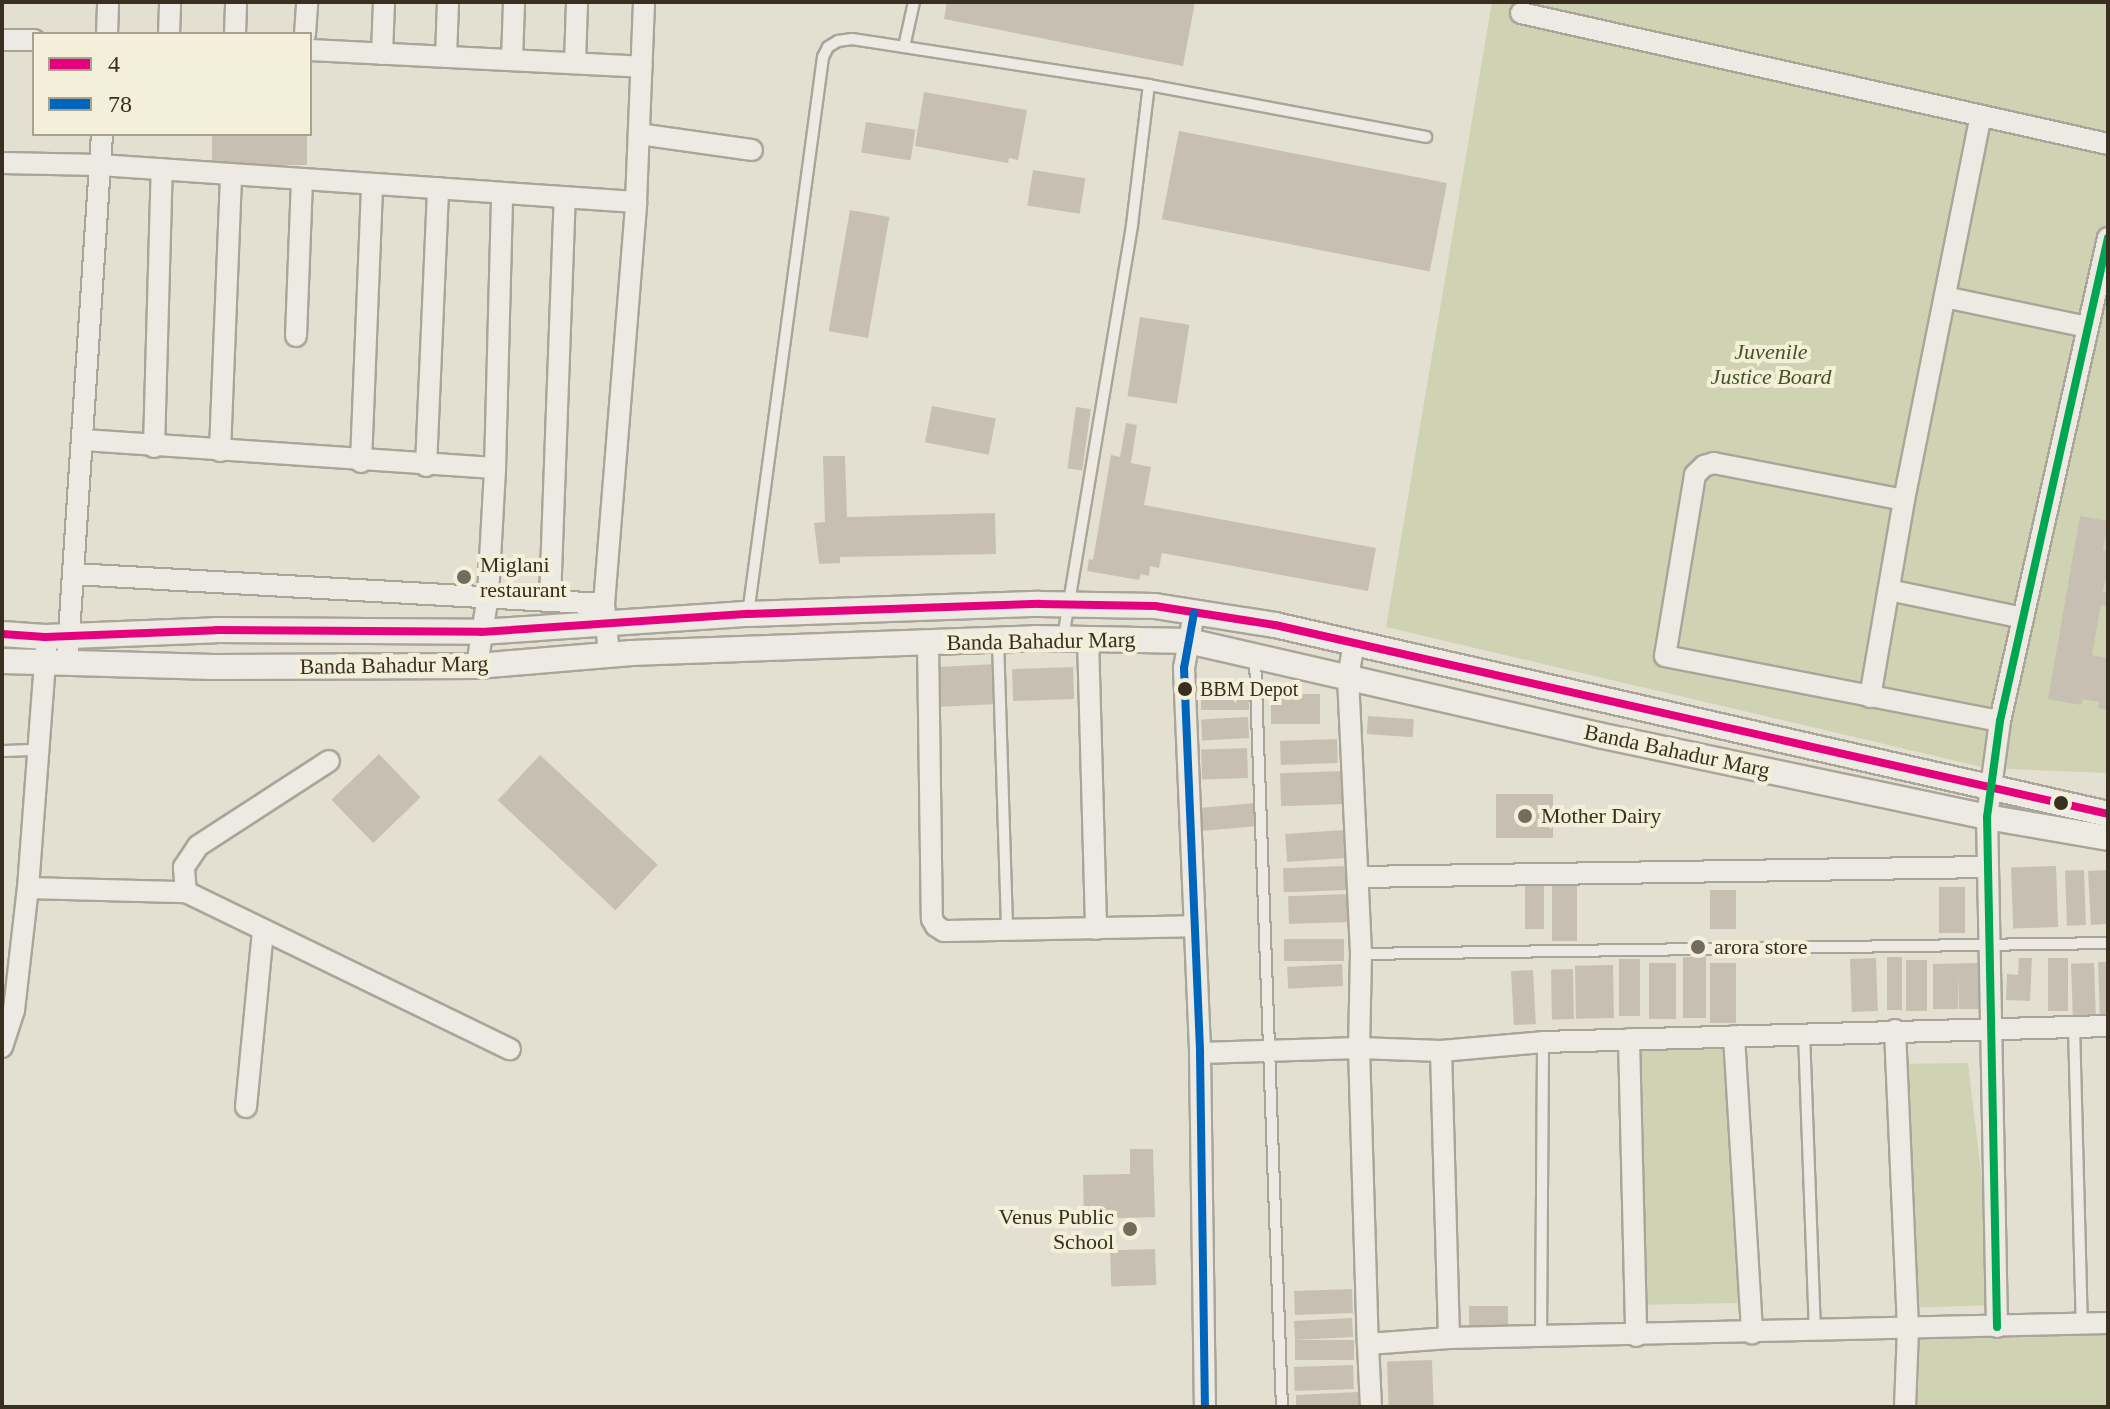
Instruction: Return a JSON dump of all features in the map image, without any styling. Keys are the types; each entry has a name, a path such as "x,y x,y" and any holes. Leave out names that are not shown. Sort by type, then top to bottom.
{"street":[{"path":"107,32 108,2"},
{"path":"169,32 170,2"},
{"path":"235,32 236,2"},
{"path":"305,32 307,2"},
{"path":"382,54 384,2"},
{"path":"446,57 448,2"},
{"path":"512,60 514,2"},
{"path":"575,63 577,2"},
{"path":"609,654 606,613 636,202 644,2"},
{"path":"1521,13 2108,144"},
{"path":"2,40 32,40"},
{"path":"312,50 642,67"},
{"path":"1870,697 1904,500 1981,116"},
{"path":"639,134 752,150"},
{"path":"2,1047 14,1010 39,750 57,664 57,636 73,574 102,136"},
{"path":"2,163 100,165 636,202"},
{"path":"154,447 162,169"},
{"path":"220,451 231,174"},
{"path":"296,336 302,179"},
{"path":"361,462 372,184"},
{"path":"426,466 438,188"},
{"path":"477,666 488,595 495,468 502,193"},
{"path":"550,600 565,197"},
{"path":"1997,1327 1987,817 2000,721 2108,238"},
{"path":"1945,297 2087,327"},
{"path":"83,440 361,462 495,468"},
{"path":"1904,500 1714,463 1704,466 1695,475 1663,650 1665,656 2000,721"},
{"path":"73,574 488,595 550,600 606,613"},
{"path":"1889,590 2023,618"},
{"path":"1036,638 1039,604"},
{"name":"Banda Bahadur Marg","path":"2,634 57,636 216,630 481,632 606,613 748,614 1039,604 1155,606 1275,625 2108,814"},
{"path":"1194,613 1184,668 1200,1053 1205,1407"},
{"name":"Banda Bahadur Marg","path":"2,661 57,664 477,666 609,654 1036,638 1188,641 1598,735 1987,817 2108,838"},
{"path":"1088,638 1096,929"},
{"path":"928,643 932,919 944,931 1195,926"},
{"path":"1354,643 1348,677 1361,954 1359,1048 1371,1407"},
{"path":"186,892 184,867 198,846 329,761"},
{"path":"1358,877 1987,867"},
{"path":"28,888 186,892 510,1049"},
{"path":"246,1107 263,930"},
{"path":"1200,1053 1359,1048 1441,1051 1543,1042 2108,1026"},
{"path":"1895,1030 1908,1329 1905,1407"},
{"path":"1734,1036 1752,1333"},
{"path":"1629,1039 1636,1336"},
{"path":"1441,1051 1449,1338"},
{"path":"1368,1344 1449,1338 1541,1339 2108,1323"}],"lane":[{"path":"904,47 914,2"},
{"path":"748,614 823,57 828,47 838,41 852,39 1149,85 1426,137"},
{"path":"1063,638 1132,225 1149,85"},
{"path":"998,640 1007,928"},
{"path":"1254,656 1272,1051 1282,1407"},
{"path":"2,751 39,750"},
{"path":"1361,954 2108,943"},
{"path":"2074,1026 2082,1324"},
{"path":"1804,1033 1815,1331"},
{"path":"1541,1339 1543,1042"}],"green space":[{"name":"Juvenile Justice Board","path":"1492,2 2108,2 2108,773 1986,768 1386,627"},
{"path":"1723,1036 1741,1303 1631,1305 1629,1039"},
{"path":"1968,1063 1997,1305 1901,1308 1896,1064"},
{"path":"1915,1323 2108,1323 2108,1407 1915,1407"}],"building":[{"path":"947,2 1195,2 1183,66 944,19"},
{"path":"924,92 1027,110 1018,160 1009,158 1008,163 915,146"},
{"path":"866,122 915,130 911,160 861,153"},
{"path":"1179,131 1447,183 1430,271 1162,219"},
{"path":"212,136 307,136 307,165 212,165"},
{"path":"1033,170 1085,178 1080,214 1027,206"},
{"path":"850,210 889,217 868,338 829,331"},
{"path":"1140,317 1189,325 1177,404 1127,396"},
{"path":"932,406 996,418 989,455 925,442"},
{"path":"1076,407 1091,409 1082,470 1067,468"},
{"path":"1126,423 1137,425 1131,463 1151,467 1144,505 1376,548 1368,591 1162,553 1159,568 1150,566 1149,576 1141,574 1139,580 1087,571 1089,559 1093,560 1111,455 1120,457"},
{"path":"823,456 845,456 847,517 995,513 996,554 840,557 840,563 819,564 814,523 825,522"},
{"path":"2080,516 2108,521 2103,550 2108,551 2108,581 2105,580 2103,592 2108,593 2108,602 2107,606 2101,605 2092,655 2108,658 2108,710 2098,708 2099,702 2083,699 2081,705 2048,699"},
{"path":"995,664 997,704 937,707 935,667"},
{"path":"1073,667 1074,699 1013,701 1012,669"},
{"path":"1201,693 1249,693 1249,710 1201,710"},
{"path":"1271,694 1320,694 1320,724 1271,724"},
{"path":"1368,716 1414,719 1413,737 1367,734"},
{"path":"1248,717 1249,738 1202,740 1201,719"},
{"path":"1337,739 1338,763 1281,765 1280,741"},
{"path":"1247,748 1248,778 1202,780 1201,750"},
{"path":"379,754 421,797 373,843 332,800"},
{"path":"540,755 658,865 615,910 498,800"},
{"path":"1343,771 1344,804 1281,806 1280,773"},
{"name":"Mother Dairy","path":"1496,794 1553,794 1553,838 1496,838"},
{"path":"1256,803 1258,826 1198,831 1196,808"},
{"path":"1344,830 1346,858 1287,862 1285,834"},
{"path":"1346,866 1347,890 1284,892 1283,868"},
{"path":"2056,866 2058,927 2013,929 2011,868"},
{"path":"2084,870 2086,925 2067,926 2065,871"},
{"path":"2108,870 2108,924 2091,925 2088,871"},
{"path":"1552,883 1577,883 1577,941 1552,941"},
{"path":"1525,884 1544,884 1544,929 1525,929"},
{"path":"1939,887 1965,887 1965,933 1939,933"},
{"path":"1710,890 1736,890 1736,929 1710,929"},
{"path":"1349,894 1350,922 1289,924 1288,896"},
{"path":"1284,939 1344,939 1344,961 1284,961"},
{"path":"1683,957 1706,957 1706,1018 1683,1018"},
{"path":"1887,957 1902,957 1902,1010 1887,1010"},
{"path":"1876,958 1878,1011 1852,1012 1850,959"},
{"path":"2019,958 2032,958 2030,1001 2006,1000 2007,974 2018,975"},
{"path":"2048,958 2068,958 2068,1011 2048,1011"},
{"path":"1619,959 1640,959 1640,1016 1619,1016"},
{"path":"1906,960 1927,960 1927,1011 1906,1011"},
{"path":"2098,962 2108,962 2108,1021 2100,1021"},
{"path":"1649,963 1676,963 1676,1019 1649,1019"},
{"path":"1710,963 1736,963 1736,1023 1710,1023"},
{"path":"1978,963 1978,1009 1959,1009 1958,975 1958,1009 1933,1009 1933,964"},
{"path":"2094,963 2096,1015 2073,1016 2071,964"},
{"path":"1342,964 1343,986 1288,989 1287,967"},
{"path":"1613,965 1614,1018 1576,1019 1575,966"},
{"path":"1551,969 1573,969 1574,1019 1552,1019"},
{"path":"1533,970 1536,1024 1514,1025 1511,971"},
{"path":"1130,1149 1153,1149 1155,1217 1084,1219 1083,1175 1130,1174"},
{"path":"1155,1249 1156,1285 1111,1287 1110,1251"},
{"path":"1352,1289 1353,1313 1295,1315 1294,1291"},
{"path":"1469,1306 1508,1306 1508,1326 1469,1326"},
{"path":"1352,1318 1353,1337 1295,1340 1294,1321"},
{"path":"1295,1340 1354,1340 1354,1360 1295,1360"},
{"path":"1432,1360 1434,1407 1389,1407 1387,1362"},
{"path":"1353,1365 1354,1389 1295,1391 1294,1367"},
{"path":"1358,1392 1359,1407 1296,1407 1296,1395"}],"transit line":[{"path":"1997,1327 1987,817 2000,721 2108,238"},
{"name":"4","path":"2,634 45,637 216,630 481,632 748,614 1039,604 1155,606 1275,625 2108,814"},
{"name":"78","path":"1194,613 1184,668 1200,1053 1205,1407"}],"place":[{"name":"Miglani restaurant","path":"464,577"},
{"name":"BBM Depot","path":"1185,689"},
{"name":"Mother Dairy","path":"1525,816"},
{"name":"arora store","path":"1698,947"},
{"name":"Venus Public School","path":"1130,1229"}]}
